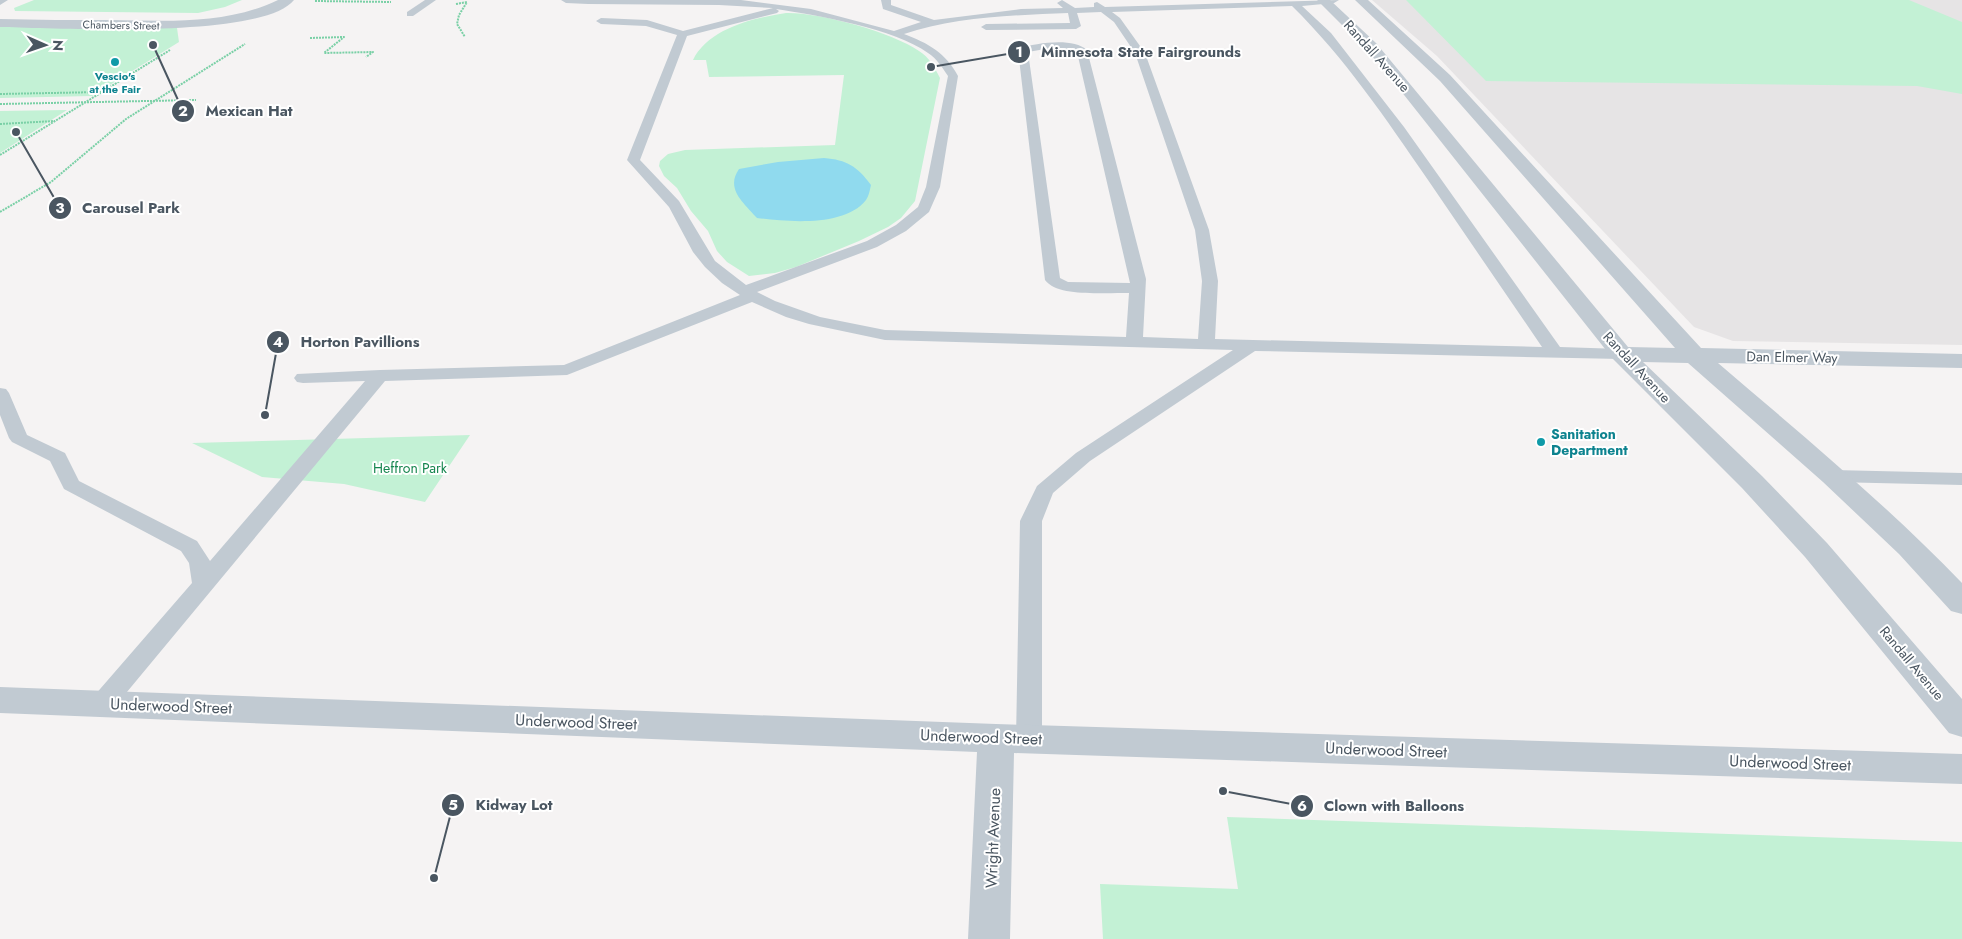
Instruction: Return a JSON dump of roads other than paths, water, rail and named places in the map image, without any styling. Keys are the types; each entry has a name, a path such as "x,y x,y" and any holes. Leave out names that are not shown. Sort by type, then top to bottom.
{"street":[{"path":"237,14 261,0"},
{"path":"237,14 269,9 288,0"},
{"name":"Randall Avenue","path":"1324,0 1371,46 1398,78 1621,354 1752,482 1816,550 1962,723"},
{"name":"Randall Avenue","path":"1362,0 1445,78 1694,355 1833,476 1910,547 1962,603"},
{"name":"Chambers Street","path":"0,15 176,18 237,14"},
{"name":"Chambers Street","path":"0,23 192,24 237,14"},
{"name":"Dan Elmer Way","path":"1621,354 1962,361"},
{"name":"Underwood Street","path":"0,700 1013,738 1962,768"},
{"name":"Wright Avenue","path":"989,939 1013,738"}],"lane":[{"path":"303,378 567,370 749,293 872,244 901,228 924,209 933,187 953,76 947,64 914,40 840,17 787,7 742,3 566,0"},
{"path":"886,0 886,7 934,23"},
{"path":"971,18 971,27 1076,26 1072,10 1058,0"},
{"path":"1089,0 1117,20 1140,53 1202,230 1210,281 1206,344"},
{"path":"894,34 934,23 1021,12 1334,0"},
{"path":"410,14 430,1"},
{"path":"1293,2 1327,35 1354,68 1400,130 1555,353"},
{"path":"600,21 647,23 683,34 787,7"},
{"path":"683,34 633,160 680,211 709,264 730,282 800,317 842,328 885,335 1251,346 1621,354"},
{"path":"1134,342 1138,279 1082,50 1060,46 1034,46 1024,50 1053,280 1065,287 1137,288"},
{"path":"1013,738 1031,521 1044,490 1083,457 1251,346"},
{"path":"103,703 380,375"},
{"path":"0,393 19,438 58,457 71,484 189,546 200,562 203,584"},
{"path":"1833,476 1962,479"}],"water":[{"path":"824,158 839,160 851,165 871,185 869,195 857,209 830,219 815,221 784,221 757,218 742,201 735,189 735,176 739,169 778,162"}],"place":[{"name":"Mexican Hat","path":"153,45"},
{"name":"Vescio's at the Fair","path":"115,62"},
{"name":"Minnesota State Fairgrounds","path":"931,67"},
{"name":"Carousel Park","path":"16,132"},
{"name":"Horton Pavillions","path":"265,415"},
{"name":"Sanitation Department","path":"1541,442"},
{"name":"Clown with Balloons","path":"1223,791"},
{"name":"Kidway Lot","path":"434,878"}],"park label":[{"name":"Heffron Park","path":"410,468"}]}
